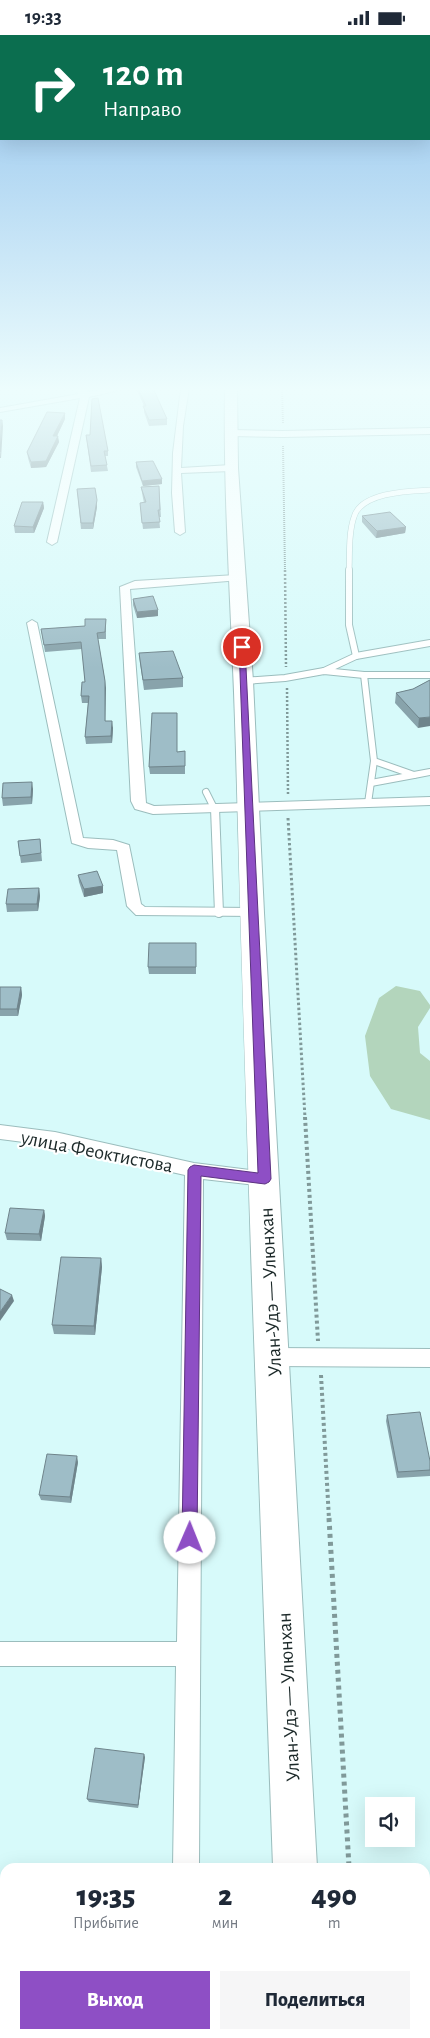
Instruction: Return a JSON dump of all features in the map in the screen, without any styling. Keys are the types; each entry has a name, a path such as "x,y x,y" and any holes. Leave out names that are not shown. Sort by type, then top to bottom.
{"main road":[{"name":"Улан-Удэ — Улюнхан","path":"232,481 236,578 244,681 252,913 295,1863"}],"street":[{"path":"52,542 64,481"},
{"path":"177,481 176,499 180,532"},
{"path":"236,578 135,584 125,587 138,801 140,806 153,810 215,809 430,801"},
{"path":"32,623 77,840 85,843 116,845 124,848 134,906 140,912 252,913"},
{"name":"улица Феоктистова","path":"0,1133 56,1139 194,1170 265,1179"},
{"path":"186,1863 194,1170"},
{"path":"273,1357 430,1358"},
{"path":"0,1654 188,1654"}],"lane":[{"path":"356,656 349,625 348,605 351,530 354,515 366,503 381,496 401,492 430,490"},
{"path":"244,681 286,678 324,671 356,656 430,643"},
{"path":"324,671 364,675 430,675"},
{"path":"364,675 374,761 368,803"},
{"path":"374,761 414,775"},
{"path":"371,783 430,772"},
{"path":"206,792 215,809 219,913"}],"path":[{"path":"284,481 288,805 350,1863"}],"green space":[{"path":"396,986 420,991 430,1005 418,1027 420,1053 430,1061 430,1120 391,1109 370,1076 365,1036 379,998"}],"building":[{"path":"159,486 160,510 158,510 160,522 142,523 140,503 146,502 141,487"},
{"path":"95,488 97,500 93,523 81,523 77,489"},
{"path":"22,502 43,502 33,527 14,526"},
{"path":"390,512 406,527 377,531 362,516"},
{"path":"153,596 158,610 137,612 133,599"},
{"path":"85,619 106,619 105,632 97,633 105,681 105,721 112,721 111,736 85,737 89,696 81,696 82,682 85,682 81,642 44,645 41,629 85,626"},
{"path":"173,651 183,678 143,680 139,653"},
{"path":"430,680 430,717 419,718 396,693 413,689"},
{"path":"152,713 177,713 177,752 185,751 185,766 149,767"},
{"path":"32,782 31,797 2,798 3,783"},
{"path":"40,839 41,853 20,856 18,841"},
{"path":"97,871 103,886 84,889 78,875"},
{"path":"39,888 37,904 6,904 8,889"},
{"path":"149,943 196,943 196,967 148,967"},
{"path":"0,987 21,987 17,1009 0,1009"},
{"path":"10,1208 44,1210 39,1234 5,1233"},
{"path":"61,1257 101,1258 94,1326 52,1325"},
{"path":"0,1289 12,1295 0,1312"},
{"path":"420,1412 430,1461 430,1470 398,1472 387,1415"},
{"path":"47,1454 77,1456 70,1497 39,1495"},
{"path":"95,1748 144,1754 138,1805 87,1799"}],"route":[{"path":"190,1538 194,1170 265,1179 242,647"}]}
